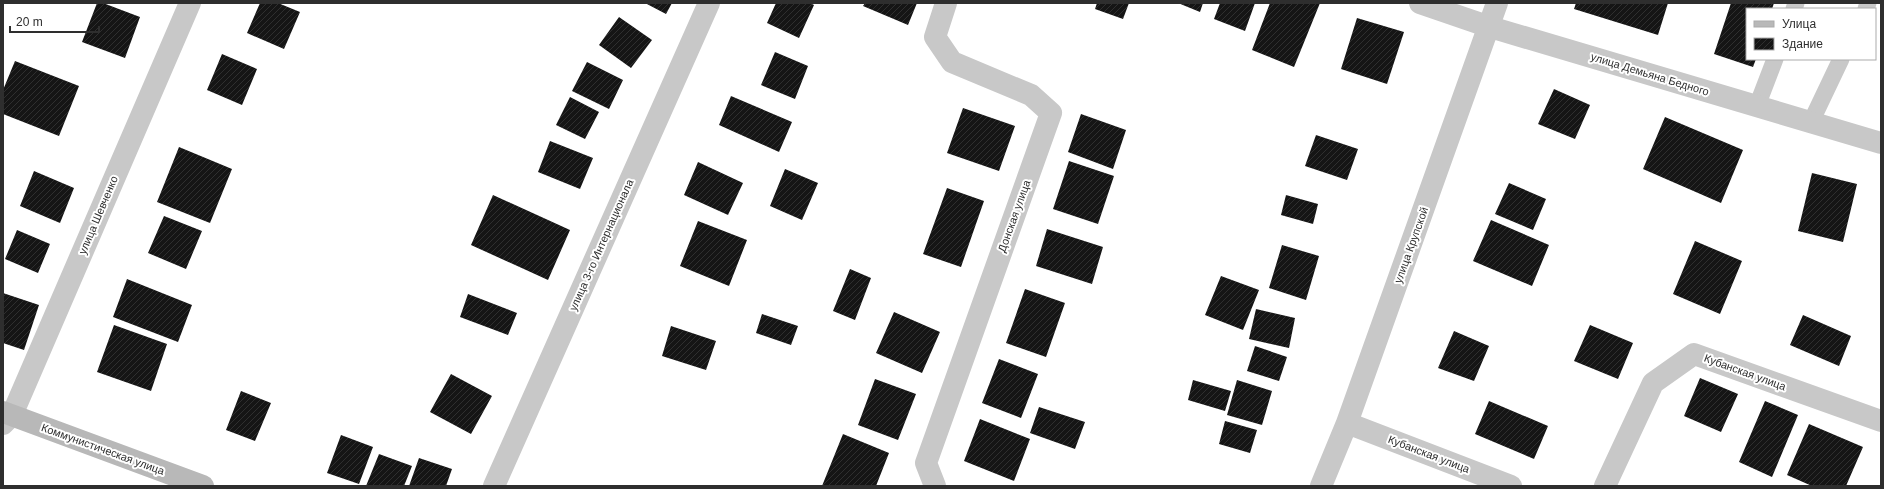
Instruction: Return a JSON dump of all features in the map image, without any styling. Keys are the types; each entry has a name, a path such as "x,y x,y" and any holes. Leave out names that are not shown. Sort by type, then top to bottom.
{"main road":[{"name":"Коммунистическая улица","path":"6,417 203,486"}],"street":[{"name":"улица Шевченко","path":"6,417 190,3"},
{"name":"улица 3-го Интернационала","path":"494,486 709,3"},
{"name":"Донская улица","path":"935,486 926,464 1050,113 1031,95 952,62 935,37 946,3"},
{"name":"улица Демьяна Бедного","path":"1420,3 1490,26 1881,142"},
{"name":"улица Крупской","path":"1321,486 1347,423 1497,3"},
{"name":"Кубанская улица","path":"1605,486 1654,383 1694,354 1881,421"},
{"name":"Кубанская улица","path":"1347,423 1511,486"}],"lane":[{"path":"1757,106 1775,60"},
{"path":"1811,122 1841,60"}],"building":[{"path":"97,3 103,3 140,17 125,58 82,42"},
{"path":"260,3 278,3 300,12 284,49 247,33"},
{"path":"645,3 672,3 666,14"},
{"path":"776,3 810,3 814,5 799,38 767,23"},
{"path":"865,3 917,3 908,25 863,6"},
{"path":"1097,3 1129,3 1123,19 1095,9"},
{"path":"1178,3 1203,3 1200,12"},
{"path":"1220,3 1255,3 1245,31 1214,19"},
{"path":"1270,3 1320,3 1294,67 1252,50"},
{"path":"1576,3 1668,3 1658,35 1574,9"},
{"path":"1731,3 1774,3 1772,8 1746,8 1746,60 1756,60 1753,67 1714,54"},
{"path":"619,17 652,40 631,68 599,45"},
{"path":"1357,18 1404,32 1387,84 1341,69"},
{"path":"775,52 808,66 795,99 761,85"},
{"path":"222,54 257,69 242,105 207,90"},
{"path":"15,61 79,86 59,136 3,114 3,90"},
{"path":"587,62 623,80 609,109 572,91"},
{"path":"1554,89 1590,105 1575,139 1538,124"},
{"path":"731,96 792,122 779,152 719,125"},
{"path":"570,97 599,112 585,139 556,125"},
{"path":"963,108 1015,126 999,171 947,153"},
{"path":"1081,114 1126,130 1113,169 1068,152"},
{"path":"1665,117 1743,150 1721,203 1643,169"},
{"path":"1316,135 1358,149 1347,180 1305,166"},
{"path":"550,141 593,158 580,189 538,172"},
{"path":"179,147 232,169 210,223 157,202"},
{"path":"1069,161 1114,176 1098,224 1053,209"},
{"path":"698,162 743,183 728,215 684,195"},
{"path":"785,169 818,183 802,220 770,206"},
{"path":"34,171 74,188 60,223 20,206"},
{"path":"1812,173 1857,184 1843,242 1798,231"},
{"path":"1509,183 1546,199 1533,230 1495,214"},
{"path":"947,188 984,201 961,267 923,254"},
{"path":"493,195 570,230 548,280 471,245"},
{"path":"1286,195 1318,204 1313,224 1281,215"},
{"path":"164,216 202,231 186,269 148,253"},
{"path":"1491,220 1549,245 1532,286 1473,261"},
{"path":"698,221 747,240 729,286 680,266"},
{"path":"1047,229 1103,247 1092,284 1036,266"},
{"path":"17,230 50,244 38,273 5,259"},
{"path":"1695,241 1742,261 1720,314 1673,294"},
{"path":"1282,245 1319,256 1306,300 1269,288"},
{"path":"850,269 871,278 855,320 833,311"},
{"path":"1221,276 1259,290 1243,330 1205,315"},
{"path":"127,279 192,305 178,342 113,317"},
{"path":"1025,289 1065,303 1046,357 1006,343"},
{"path":"3,293 39,305 24,350 3,343"},
{"path":"468,294 517,313 508,335 460,317"},
{"path":"1256,309 1295,318 1289,348 1249,339"},
{"path":"894,312 940,332 922,373 876,353"},
{"path":"762,314 798,326 791,345 756,333"},
{"path":"1803,315 1851,336 1839,366 1790,345"},
{"path":"114,325 167,344 151,391 97,372"},
{"path":"1590,325 1633,343 1618,379 1574,361"},
{"path":"671,326 716,341 706,370 662,356"},
{"path":"1454,331 1489,346 1474,381 1438,368"},
{"path":"1255,346 1287,357 1279,381 1247,371"},
{"path":"999,359 1038,374 1021,418 982,403"},
{"path":"451,374 492,396 471,434 430,412"},
{"path":"1700,378 1738,394 1721,432 1684,416"},
{"path":"875,379 916,394 898,440 858,425"},
{"path":"1193,380 1231,391 1225,411 1188,400"},
{"path":"1237,380 1272,391 1262,425 1227,415"},
{"path":"241,391 271,403 255,441 226,430"},
{"path":"1489,401 1548,426 1534,459 1475,434"},
{"path":"1765,401 1798,415 1772,477 1739,462"},
{"path":"1039,407 1085,422 1075,449 1030,433"},
{"path":"980,419 1030,439 1014,481 964,461"},
{"path":"1225,421 1257,430 1250,453 1219,444"},
{"path":"1809,424 1863,447 1846,486 1812,486 1787,475"},
{"path":"843,434 889,453 876,486 822,486"},
{"path":"341,435 373,447 359,484 327,473"},
{"path":"379,454 412,466 404,486 366,486"},
{"path":"419,458 452,469 446,486 409,486"}]}
